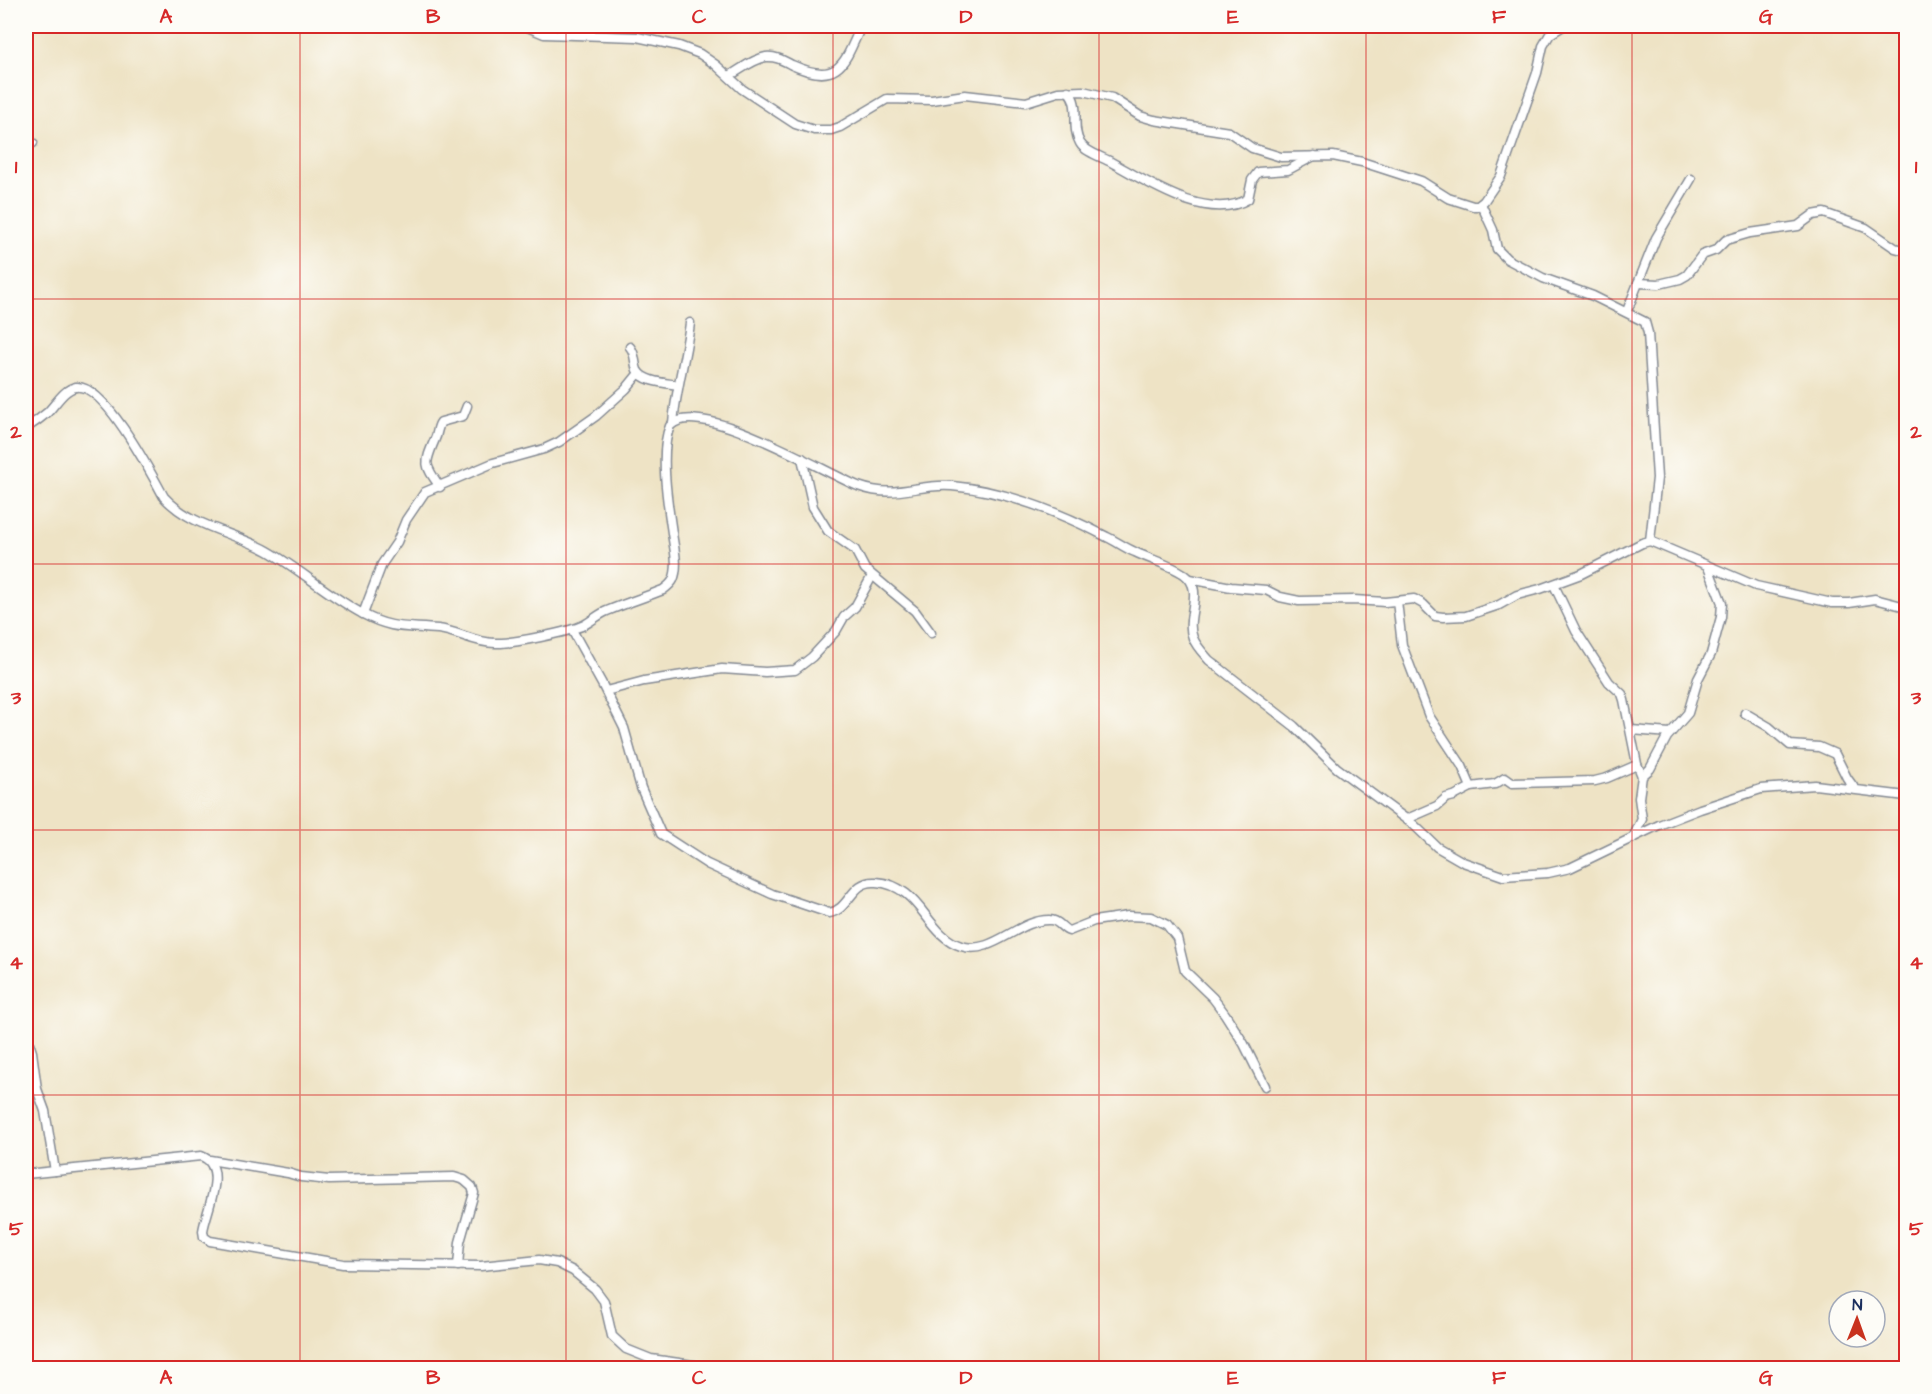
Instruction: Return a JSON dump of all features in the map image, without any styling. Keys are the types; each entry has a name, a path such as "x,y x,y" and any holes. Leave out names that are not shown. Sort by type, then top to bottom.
{"street":[{"path":"525,26 544,34 637,37 670,44 700,54 742,89 795,124 823,131 840,127 886,99 932,100 965,95 1026,102 1068,91 1083,91 1112,98 1140,116 1154,120 1229,132 1252,148 1281,157 1341,157 1362,162 1421,181 1448,198 1473,206 1481,204 1501,176 1538,73 1540,55 1546,39 1554,30 1563,26"},
{"path":"729,76 764,57 776,58 817,73 830,73 841,66 861,26"},
{"path":"1068,91 1076,101 1076,130 1078,141 1082,146 1135,177 1193,202 1208,206 1225,206 1244,201 1248,199 1252,180 1258,172 1288,170 1314,156"},
{"path":"1627,311 1662,225 1691,179"},
{"path":"1481,204 1493,230 1497,249 1507,259 1543,278 1575,288 1627,311 1645,322 1648,333 1657,478 1650,542"},
{"path":"1638,283 1659,284 1680,279 1687,275 1702,255 1716,250 1726,240 1750,233 1798,226 1818,213 1861,226 1895,248 1906,250"},
{"path":"673,423 690,322"},
{"path":"630,347 639,373 644,377 678,385"},
{"path":"363,614 382,564 425,492 484,466 544,449 565,439 596,416 626,389 639,373"},
{"path":"26,428 43,416 70,389 77,387 85,389 106,407 130,436 164,497 189,517 267,550 363,614 395,627 443,630 493,644 572,630 604,612 663,590 672,580 675,553 668,508 666,439 669,426 686,420 705,421 767,441 845,480 872,490 892,493 953,486 1006,496 1040,506 1084,525 1135,553 1178,570 1190,579 1231,587 1266,590 1280,597 1299,601 1397,602 1417,600 1432,614 1439,617 1466,616 1499,605 1517,595 1554,585 1644,542 1650,542 1756,586 1821,601 1843,604 1875,599 1906,607"},
{"path":"440,487 426,463 427,455 441,422 463,416 467,406"},
{"path":"802,458 813,507 828,531 855,550 865,569 915,611 930,633"},
{"path":"1642,776 1650,769 1670,733 1686,716 1698,679 1711,654 1721,617 1721,597 1708,567"},
{"path":"606,692 644,681 722,669 765,672 795,670 812,657 836,631 844,616 855,607 872,576"},
{"path":"1190,579 1195,589 1191,630 1199,648 1209,660 1294,726 1337,768 1407,819 1443,852 1472,866 1503,876 1536,874 1570,868 1659,825 1761,789 1815,785 1906,796"},
{"path":"1554,585 1576,631 1609,682 1622,694 1637,765 1642,776 1639,798 1642,819 1633,839"},
{"path":"1397,602 1402,645 1414,671 1429,716 1462,766 1471,787"},
{"path":"572,630 624,728 641,788 657,828 667,839 699,860 772,894 829,913 838,910 863,883 878,882 889,885 900,889 914,900 947,940 970,948 985,946 1029,923 1054,920 1069,932 1094,921 1110,918 1145,916 1156,919 1167,925 1174,933 1185,971 1213,998 1225,1014 1244,1044 1265,1086"},
{"path":"1744,713 1769,727 1790,745 1818,747 1835,754 1855,789"},
{"path":"1631,730 1670,733"},
{"path":"1407,819 1471,787 1495,784 1507,778 1512,783 1596,781 1637,765"},
{"path":"26,1034 32,1052 37,1089 45,1111 55,1171"},
{"path":"26,1174 201,1156 210,1161 321,1179 454,1177 464,1180 472,1187 474,1193 460,1242 458,1266"},
{"path":"210,1161 214,1167 214,1184 203,1234 210,1241 343,1264 480,1266 539,1260 557,1263 573,1271 596,1289 604,1301 612,1336 626,1349 651,1359 714,1368"}]}
